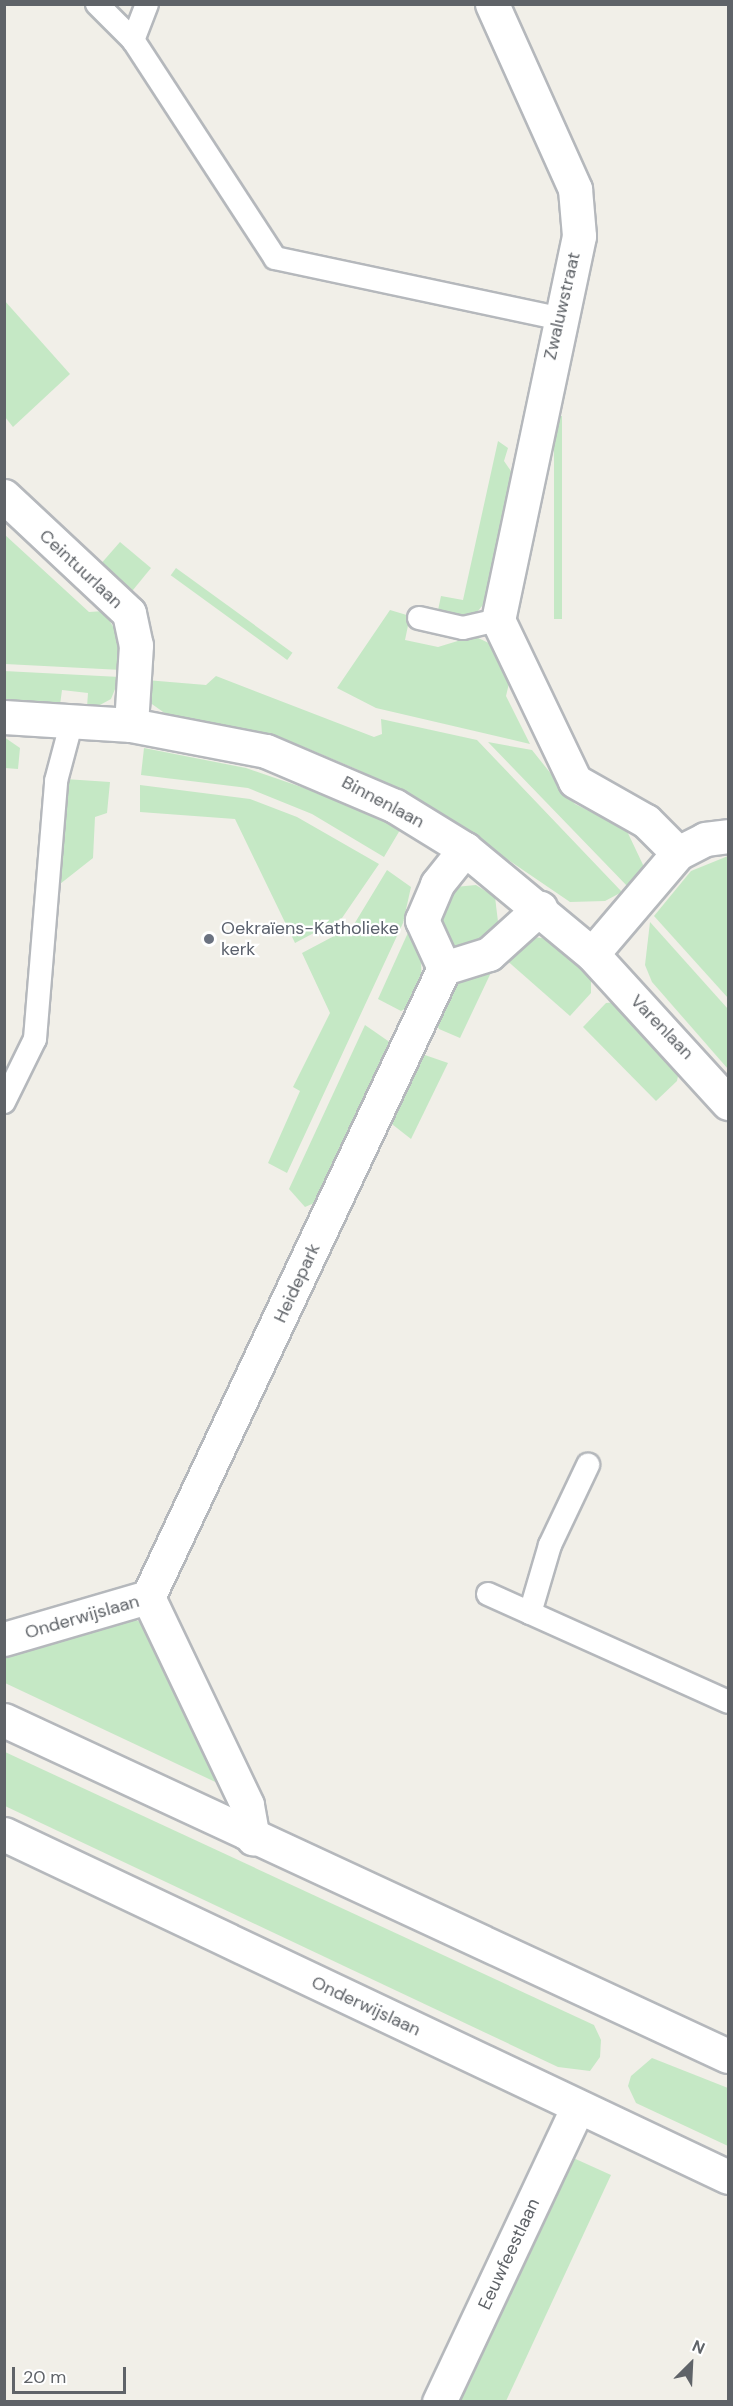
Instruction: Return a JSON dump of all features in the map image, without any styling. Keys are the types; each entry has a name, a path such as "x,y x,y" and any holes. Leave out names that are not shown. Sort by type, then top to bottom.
{"street":[{"name":"Zwaluwstraat","path":"492,4 574,189 579,236 558,318 498,621"},
{"name":"Ceintuurlaan","path":"4,496 129,613 136,645 131,725"},
{"path":"498,621 575,781 646,821 678,854"},
{"name":"Binnenlaan","path":"4,717 131,725 266,752 333,775 465,849 540,908 592,954"},
{"path":"592,954 678,854 705,839 729,836"},
{"path":"465,849 436,884 422,920 444,968 489,954 540,908"},
{"name":"Varenlaan","path":"592,954 729,1103"},
{"name":"Heidepark","path":"148,1598 444,968"},
{"name":"Onderwijslaan","path":"4,1639 148,1598 247,1805 253,1838"},
{"path":"4,1720 253,1838 729,2056"},
{"name":"Onderwijslaan","path":"4,1834 574,2118 729,2177"},
{"name":"Eeuwfeestlaan","path":"439,2402 574,2118"}],"lane":[{"path":"97,4 133,40 275,258 558,318"},
{"path":"133,40 147,4"},
{"path":"419,618 463,628 498,621"},
{"path":"4,1102 35,1039 56,781 72,721"},
{"path":"530,1613 550,1545 588,1466"},
{"path":"488,1594 729,1702"}],"green space":[{"path":"4,300 70,374 13,427 5,417"},
{"path":"554,416 562,416 562,619 554,619"},
{"path":"498,441 508,448 504,461 513,474 486,601 474,616 462,619 437,615 441,596 463,600"},
{"path":"4,534 89,612 104,611 123,644 122,670 5,664"},
{"path":"120,542 151,568 133,590 123,593 99,566"},
{"path":"176,568 292,653 287,660 171,575"},
{"path":"390,610 410,616 405,640 438,647 474,636 495,646 511,675 506,696 530,744 376,708 337,688"},
{"path":"4,671 120,677 111,699 98,706 87,707 88,693 62,690 60,705 5,702"},
{"path":"216,676 374,737 382,734 381,719 477,740 622,892 605,901 570,902 420,800 356,769 304,747 166,714 149,702 146,680 206,685"},
{"path":"4,737 20,748 18,769 5,768"},
{"path":"488,742 532,750 575,804 626,829 645,869 629,888"},
{"path":"144,748 246,768 345,802 400,830 384,857 312,814 248,788 141,775"},
{"path":"65,779 110,782 107,813 95,817 93,858 60,884"},
{"path":"140,785 250,799 297,817 379,864 342,918 295,943 235,819 140,812"},
{"path":"728,856 728,998 654,916 691,871"},
{"path":"387,870 411,887 403,923 287,1173 268,1163 300,1091 293,1087 330,1013 302,953 353,926"},
{"path":"476,885 495,897 499,930 484,946 451,948 435,910 455,887"},
{"path":"650,922 728,1009 728,1069 652,982 645,965"},
{"path":"411,926 420,945 422,981 410,1006 401,1011 378,999"},
{"path":"527,936 549,939 591,978 591,993 570,1016 503,957"},
{"path":"496,962 460,1038 439,1029 436,1021 451,988"},
{"path":"616,1002 680,1066 677,1081 656,1101 583,1027 606,1003"},
{"path":"365,1025 391,1043 319,1201 305,1207 289,1189"},
{"path":"422,1054 448,1063 411,1139 388,1121"},
{"path":"123,1614 153,1628 226,1787 5,1683 5,1651"},
{"path":"5,1752 594,2025 601,2040 600,2057 590,2071 558,2067 5,1806"},
{"path":"652,2058 728,2088 728,2146 636,2103 628,2086 631,2076"},
{"path":"569,2156 611,2175 506,2401 451,2402"}],"place":[{"name":"Oekraïens-Katholieke kerk","path":"209,939"}]}
